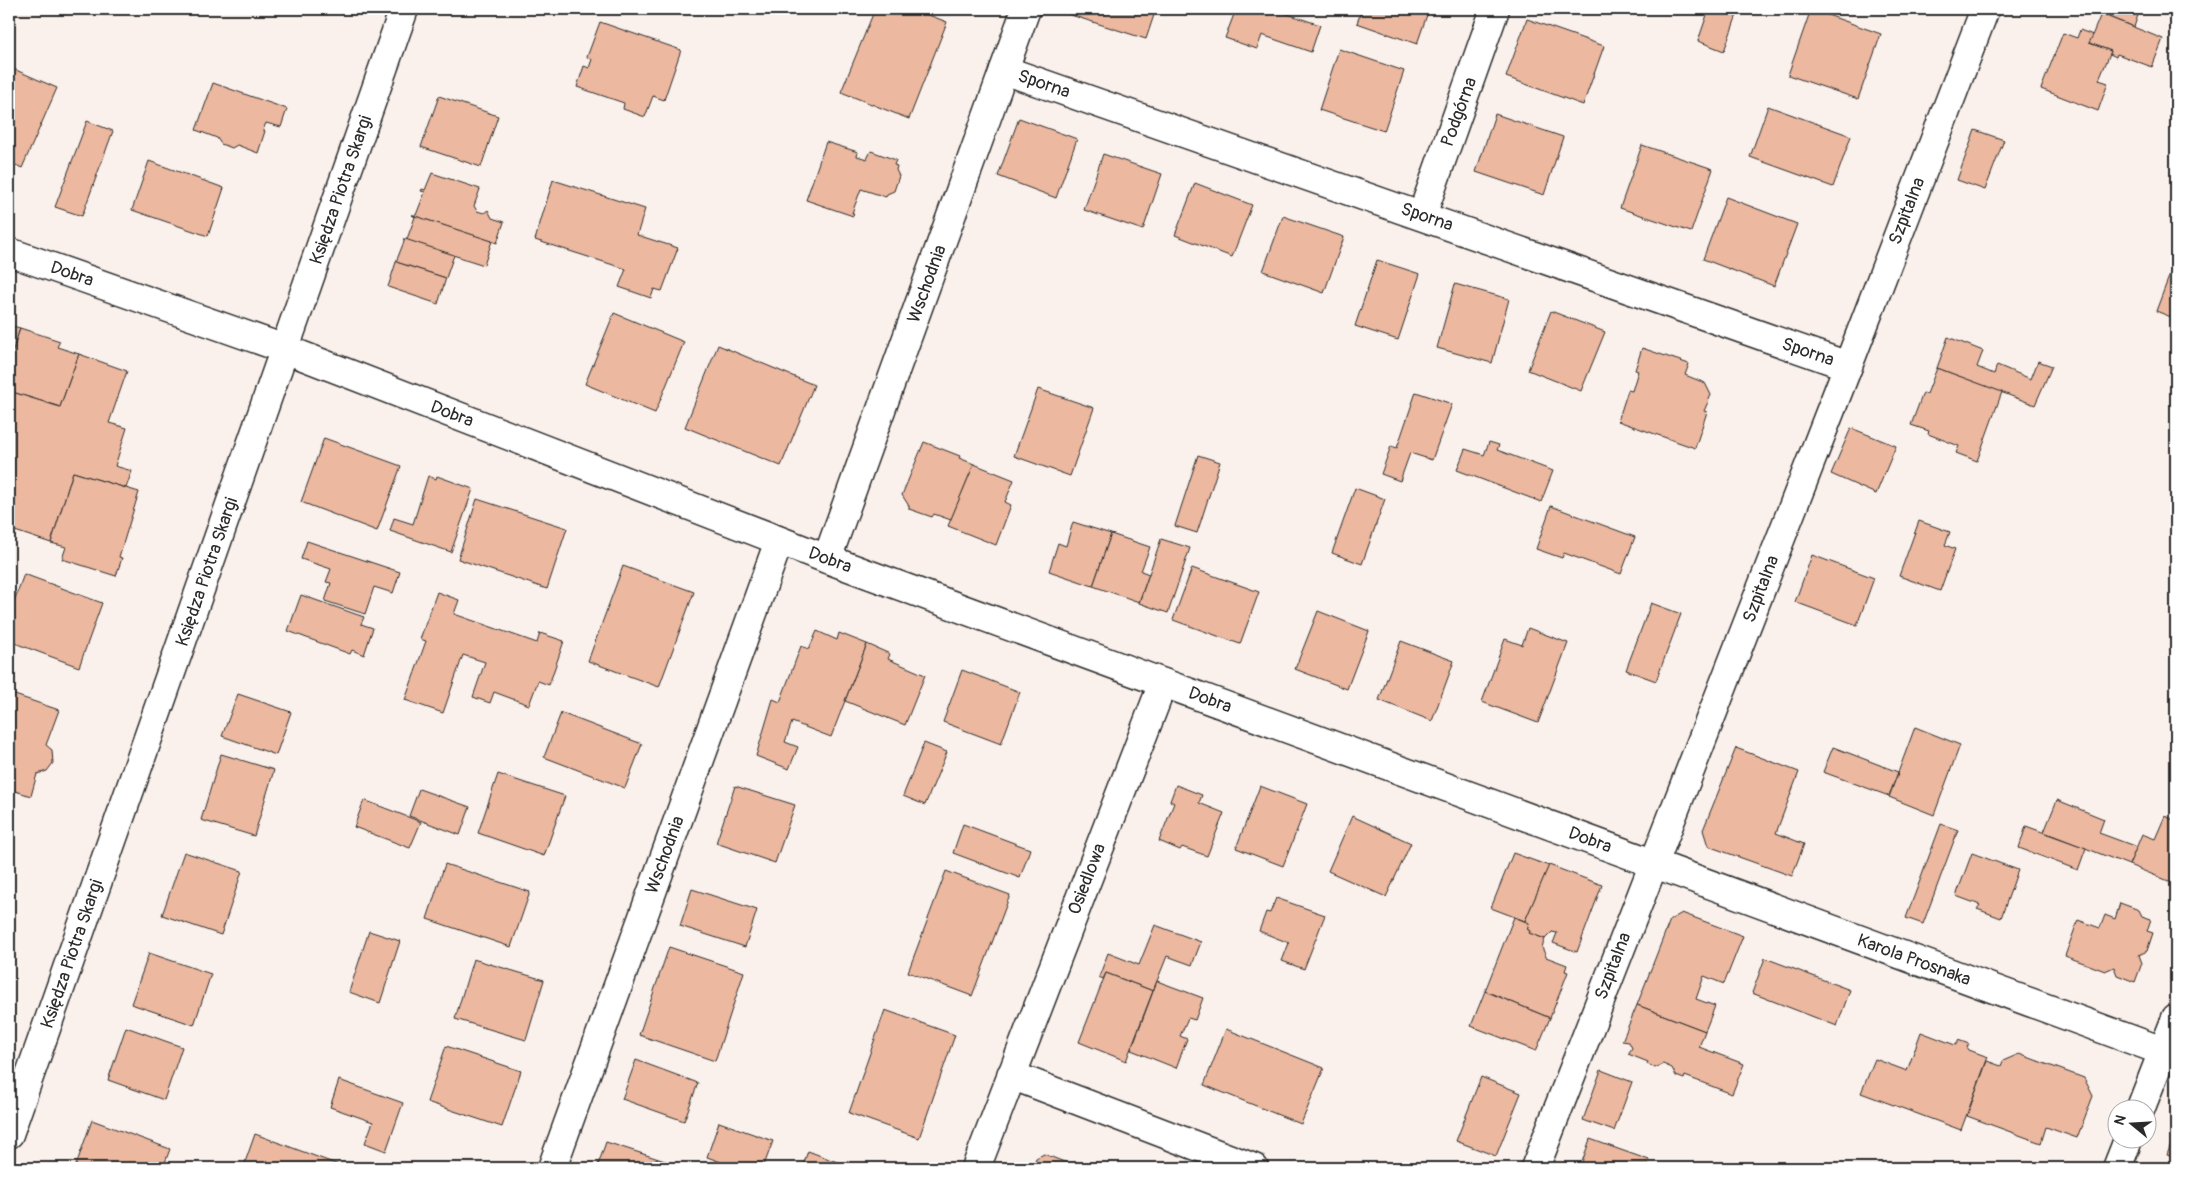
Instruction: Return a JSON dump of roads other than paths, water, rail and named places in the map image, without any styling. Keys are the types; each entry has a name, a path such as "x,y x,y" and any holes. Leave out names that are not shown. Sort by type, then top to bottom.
{"street":[{"name":"Księdza Piotra Skargi","path":"9,1134 404,9"},
{"name":"Wschodnia","path":"827,559 1026,9"},
{"name":"Podgórna","path":"1422,215 1495,9"},
{"name":"Szpitalna","path":"1535,1168 1848,366 1985,9"},
{"name":"Sporna","path":"1004,70 1422,215 1848,366"},
{"name":"Dobra","path":"9,252 285,350 779,541 1653,863"},
{"name":"Wschodnia","path":"552,1168 779,541"},
{"name":"Osiedlowa","path":"976,1168 1163,683"},
{"name":"Karola Prosnaka","path":"1653,863 2169,1054"},
{"path":"2145,1100 2169,1054 2176,1018"},
{"path":"1011,1075 1254,1168"},
{"path":"2116,1168 2124,1150"}]}
